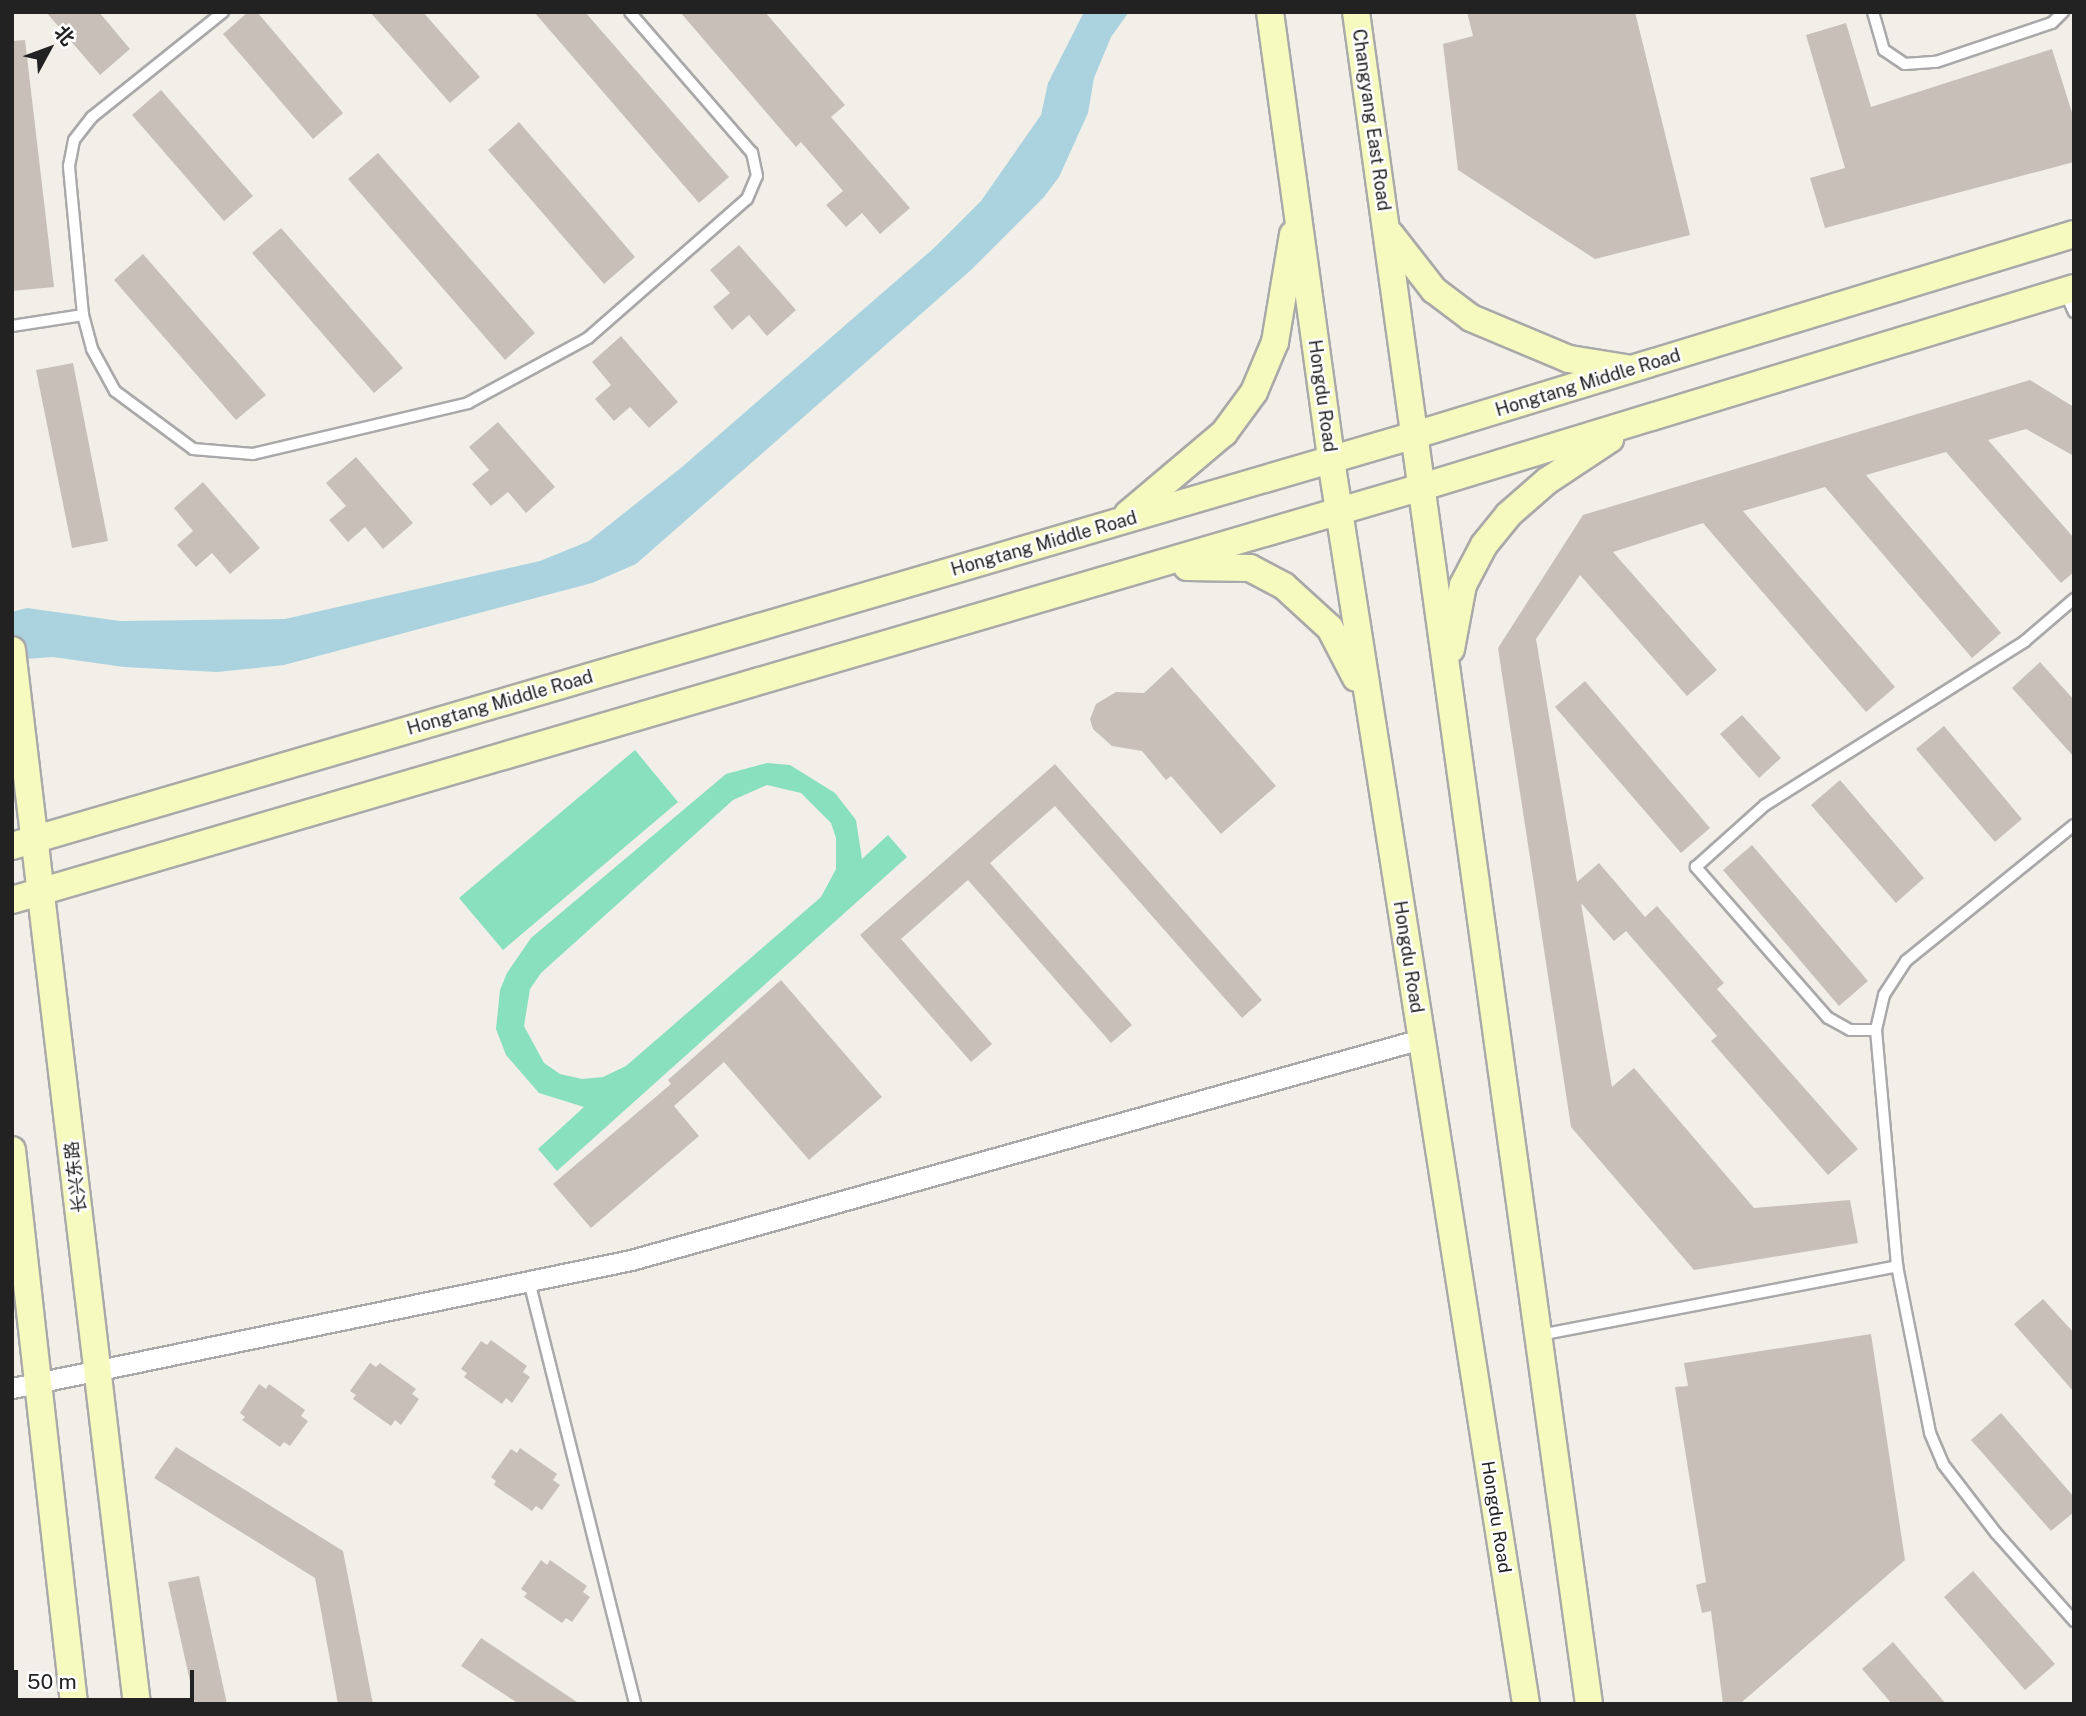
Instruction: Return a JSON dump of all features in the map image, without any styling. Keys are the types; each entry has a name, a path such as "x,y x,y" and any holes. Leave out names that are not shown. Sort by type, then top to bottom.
{"main road":[{"path":"1118,523 1224,433 1254,392 1275,342 1297,209 1270,12"},
{"name":"Changyang East Road","path":"1356,12 1386,228"},
{"name":"Hongdu Road","path":"1297,209 1331,460 1526,1704"},
{"path":"1386,228 1434,290 1471,318 1569,359 1631,369"},
{"path":"1386,228 1589,1704"},
{"name":"Hongtang Middle Road","path":"24,842 1331,460 2074,234"},
{"path":"12,900 1339,512 1638,421 2071,297"},
{"path":"1447,668 1463,585 1484,545 1508,515 1547,481 1638,421"},
{"path":"1137,571 1227,566 1250,568 1284,586 1330,628 1369,706"},
{"name":"长兴东路","path":"12,650 18,691 24,842 43,891 137,1704"},
{"path":"12,1150 74,1704"}],"street":[{"path":"12,1388 98,1368 631,1260 1421,1040"}],"lane":[{"path":"223,12 92,117 74,140 69,166 83,315 92,349 116,391 193,449 253,454 468,403 588,338 747,199 757,176 752,153 630,12"},
{"path":"1873,12 1884,51 1905,64 1936,62 2052,23 2063,12"},
{"path":"12,326 83,315"},
{"path":"1876,1030 1850,1030 1828,1018 1696,867 1765,805 2025,641 2074,599"},
{"path":"2074,825 1906,961 1884,995 1876,1030 1897,1266 1930,1433 1943,1464 1996,1534 2074,1621"},
{"path":"1540,1335 1897,1266"},
{"path":"529,1281 635,1704"}],"green space":[{"path":"635,750 678,802 503,950 459,898"},
{"path":"767,763 790,765 835,793 856,820 862,859 888,835 907,857 557,1171 538,1149 584,1107 539,1093 506,1055 496,1029 500,990 507,973 531,938 726,774","holes":["767,785 801,793 831,823 836,838 836,869 821,897 626,1066 603,1077 582,1079 560,1074 544,1063 524,1026 530,989 541,973 733,800"]}],"water":[{"path":"1084,12 1129,12 1111,37 1094,78 1088,113 1059,177 1044,197 971,270 636,564 592,583 284,665 217,672 124,667 53,657 12,660 12,612 27,608 120,621 285,619 540,561 589,541 682,467 934,248 981,201 1041,115 1048,83"}],"building":[{"path":"46,12 99,12 130,49 100,75"},
{"path":"248,12 257,12 343,113 313,139 223,34"},
{"path":"370,12 423,12 480,77 450,103"},
{"path":"534,12 585,12 729,177 699,203"},
{"path":"680,12 765,12 845,105 831,117 910,208 880,234 862,213 846,227 826,205 843,191 801,142 796,147"},
{"path":"1467,12 1635,12 1690,235 1595,259 1458,170 1443,44 1473,36"},
{"path":"1846,23 1871,107 2052,49 2074,119 2074,162 1825,228 1810,178 1845,168 1806,35"},
{"path":"25,40 54,287 12,291 12,41"},
{"path":"161,90 253,196 224,221 132,115"},
{"path":"519,122 635,257 604,284 488,150"},
{"path":"378,153 535,333 505,360 348,179"},
{"path":"281,228 403,368 374,393 252,253"},
{"path":"739,245 796,310 767,336 749,315 732,330 713,307 730,293 710,270"},
{"path":"143,254 266,395 236,420 114,280"},
{"path":"621,336 678,402 649,428 630,407 614,421 595,399 611,385 592,362"},
{"path":"73,363 108,541 72,548 36,370"},
{"path":"2030,380 2074,407 2074,456 2026,429 1988,440 2074,538 2074,572 2061,583 1946,452 1866,475 2001,633 1972,658 1825,487 1743,511 1895,687 1866,712 1703,523 1613,552 1717,670 1687,696 1580,575 1536,639 1577,882 1599,863 1645,917 1657,906 1724,983 1717,989 1858,1149 1828,1175 1711,1041 1717,1036 1626,931 1614,941 1581,903 1612,1087 1634,1068 1754,1208 1850,1200 1858,1243 1694,1270 1571,1127 1498,648 1583,515"},
{"path":"498,422 555,487 526,513 508,492 491,506 472,484 489,470 469,447"},
{"path":"356,457 413,523 383,549 365,527 348,542 329,520 346,506 326,483"},
{"path":"203,482 260,548 230,574 212,553 196,567 177,545 193,531 174,508"},
{"path":"2040,662 2074,700 2074,757 2012,688"},
{"path":"1172,667 1276,786 1221,834 1171,776 1166,780 1142,751 1112,746 1093,729 1090,719 1096,704 1116,692 1144,693"},
{"path":"1585,681 1710,828 1681,853 1555,707"},
{"path":"1742,715 1781,758 1759,778 1720,734"},
{"path":"1944,726 2022,819 1995,842 1916,749"},
{"path":"1055,764 1262,1000 1242,1018 1055,806 990,863 1132,1025 1111,1043 968,880 901,939 992,1044 971,1062 860,935"},
{"path":"1840,780 1924,878 1896,903 1811,805"},
{"path":"1752,845 1868,981 1839,1006 1723,870"},
{"path":"781,980 882,1097 809,1160 724,1062 674,1106 699,1136 591,1228 553,1184 671,1084 668,1080"},
{"path":"2043,1299 2074,1333 2074,1392 2014,1324"},
{"path":"1871,1334 1905,1560 1742,1702 1723,1704 1711,1611 1702,1613 1696,1585 1706,1582 1675,1387 1688,1386 1684,1363"},
{"path":"491,1340 527,1366 523,1372 530,1377 512,1403 506,1398 502,1404 464,1377 467,1373 461,1369 481,1341 487,1345"},
{"path":"370,1363 376,1367 380,1363 416,1389 412,1394 419,1399 401,1425 395,1420 391,1426 353,1399 356,1395 350,1391"},
{"path":"259,1384 266,1389 269,1384 305,1410 301,1416 308,1421 290,1446 284,1442 280,1447 242,1420 245,1417 240,1413"},
{"path":"2001,1413 2074,1497 2074,1512 2051,1531 1971,1440"},
{"path":"176,1447 343,1551 373,1704 338,1704 315,1578 154,1478"},
{"path":"520,1448 557,1474 553,1480 560,1485 542,1510 536,1506 532,1511 494,1485 496,1481 491,1477 511,1449 517,1453"},
{"path":"541,1560 547,1565 550,1560 587,1586 583,1592 590,1597 572,1622 566,1618 562,1623 524,1597 527,1593 521,1589"},
{"path":"1973,1571 2055,1664 2025,1690 1944,1597"},
{"path":"199,1576 227,1704 195,1704 168,1582"},
{"path":"481,1638 580,1704 519,1704 461,1666"},
{"path":"1893,1642 1946,1704 1892,1704 1862,1669"}]}
